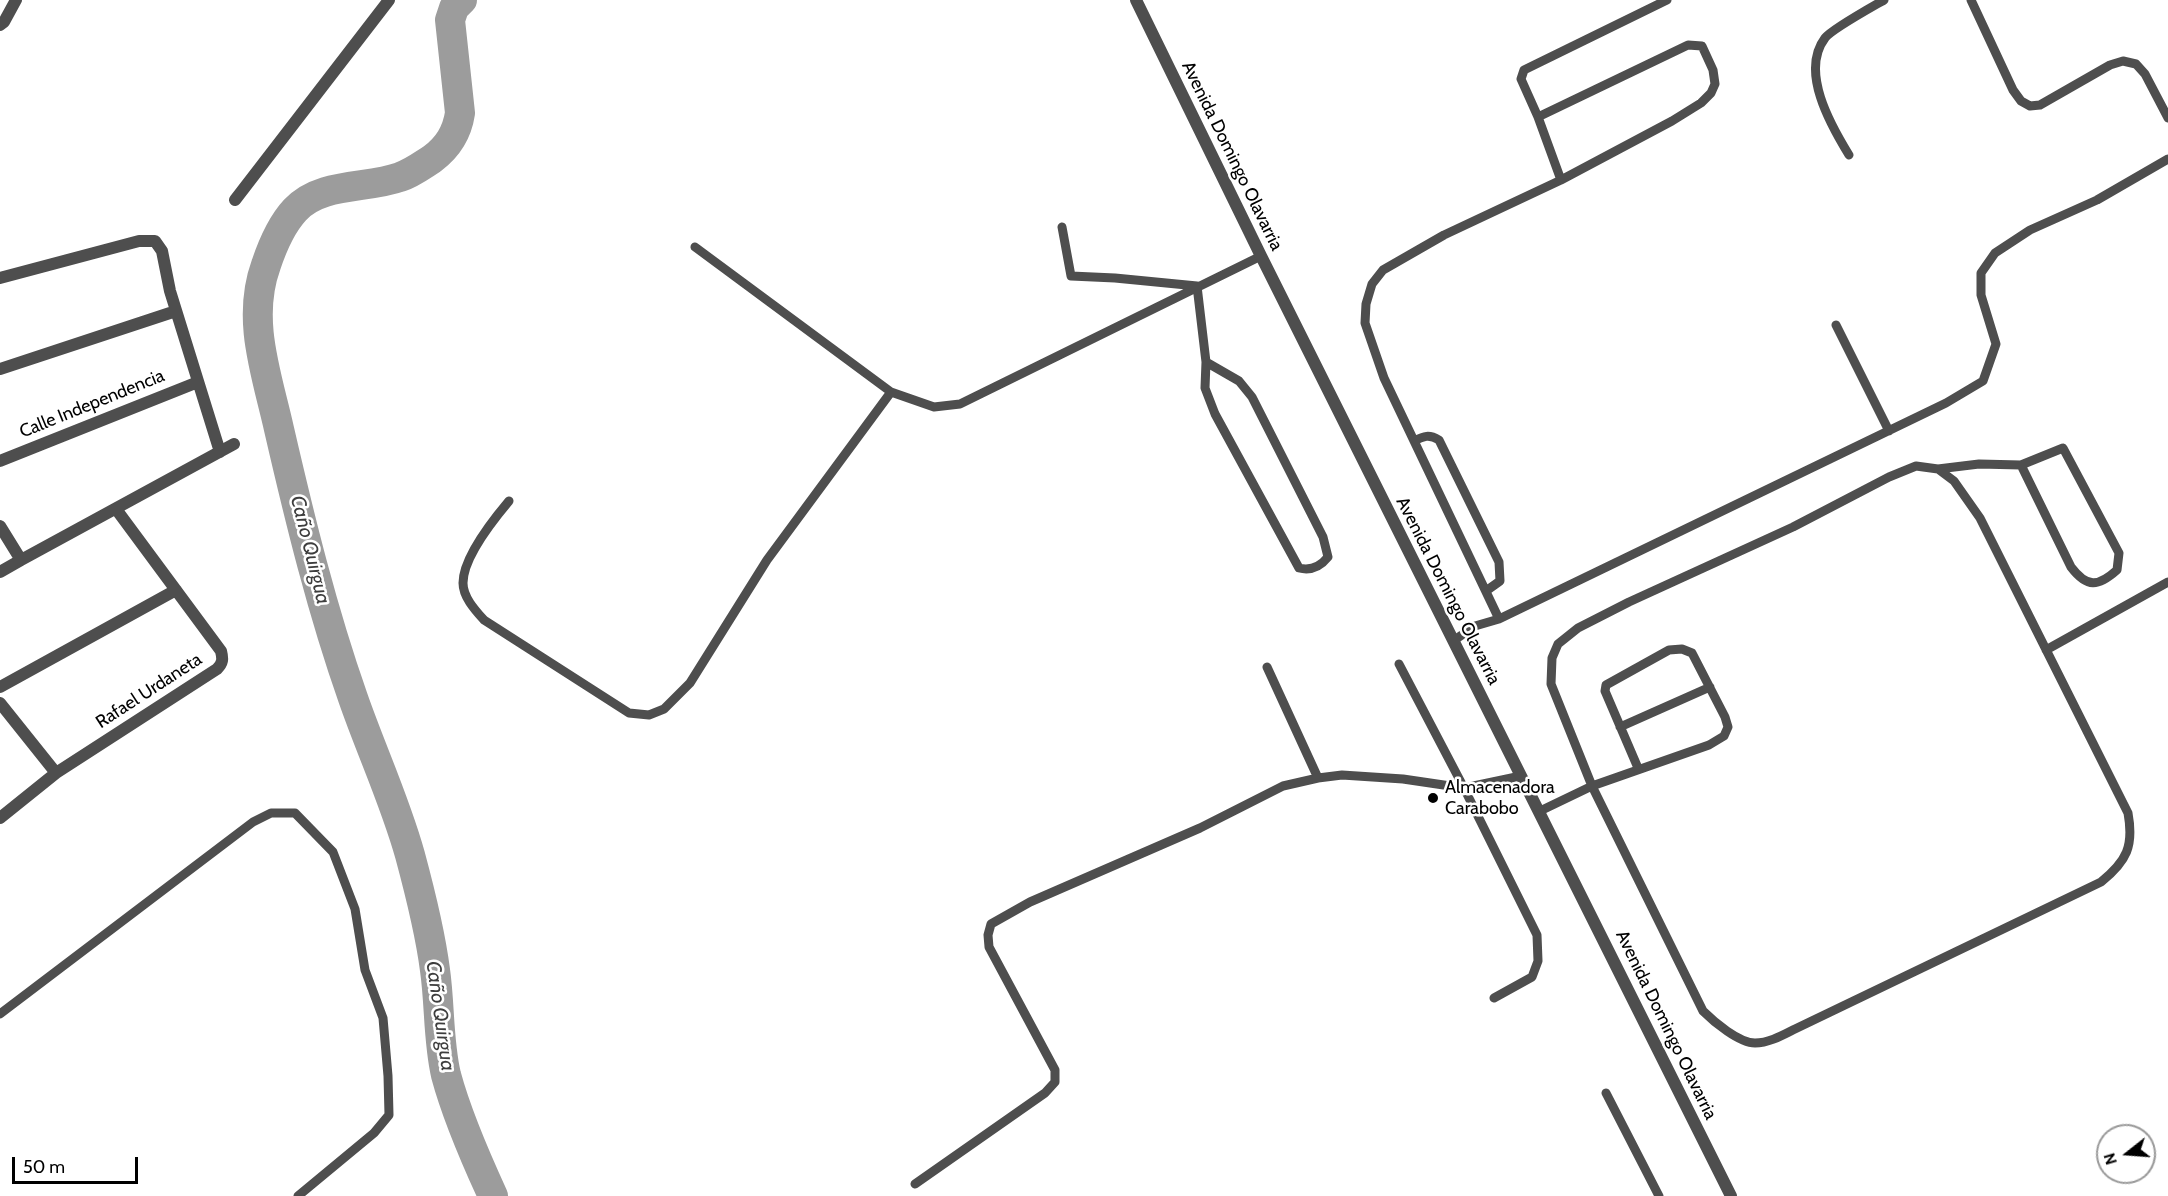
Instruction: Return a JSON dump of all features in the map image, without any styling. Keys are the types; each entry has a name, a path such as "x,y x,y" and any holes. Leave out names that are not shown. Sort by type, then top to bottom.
{"street":[{"path":"0,25 16,0"},
{"path":"235,200 389,0"},
{"name":"Avenida Domingo Olavarria","path":"1136,0 1261,256 1731,1196"},
{"path":"0,278 147,240 155,241 162,250 176,311 220,452"},
{"path":"0,369 176,311"},
{"name":"Calle Independencia","path":"0,461 198,382"},
{"path":"0,572 234,444"},
{"name":"Rafael Urdaneta","path":"0,818 56,773 222,664 221,651 116,509"},
{"path":"0,526 21,560"},
{"path":"0,687 176,590"},
{"path":"0,703 56,773"}],"lane":[{"path":"1561,180 1538,117 1521,79 1524,70 1667,0"},
{"path":"1849,155 1836,135 1816,84 1815,61 1825,37 1884,0"},
{"path":"1971,0 2013,90 2021,101 2030,106 2040,105 2110,65 2123,61 2136,64 2145,74 2168,118"},
{"path":"1499,619 1384,378 1365,323 1366,304 1372,284 1383,270 1444,235 1561,180 1701,103 1711,93 1715,84 1713,70 1702,46 1688,45 1538,117"},
{"path":"1453,641 1474,626 1499,619 1946,403 1983,381 1996,344 1981,295 1981,273 1995,253 2030,230 2097,200 2168,159"},
{"path":"1062,227 1071,276 1197,286"},
{"path":"695,247 891,392 934,407 960,404 1261,256"},
{"path":"1197,286 1206,362 1205,388 1215,414 1299,568 1322,565 1328,556 1323,537 1252,397 1239,381 1206,362"},
{"path":"1836,325 1889,431"},
{"path":"509,501 492,520 467,566 463,584 473,608 484,620 629,713 649,715 664,709 690,683 767,560 891,392"},
{"path":"1414,441 1425,436 1432,436 1439,440 1491,547 1498,562 1500,581 1486,591"},
{"path":"1938,469 1954,481 1980,518 2128,813 2132,834 2128,851 2118,868 2101,882 1771,1040 1754,1043 1737,1037 1713,1021 1703,1011 1592,786 1551,684 1552,658 1558,644 1578,628 1629,602 1793,527 1889,477 1916,466 1938,469 1979,464 2021,465 2063,448 2119,553 2117,570 2107,579 2094,583 2080,579 2071,567 2021,465"},
{"path":"2046,650 2168,582"},
{"path":"1540,811 1592,786 1709,745 1724,736 1728,728 1725,717 1692,653 1669,650 1606,685 1605,692 1638,768"},
{"path":"1399,664 1537,935 1538,961 1532,977 1494,998"},
{"path":"1267,667 1318,778"},
{"path":"1620,727 1710,687"},
{"path":"915,1184 1045,1094 1055,1082 1055,1070 989,947 988,934 992,924 1030,902 1200,828 1283,786 1342,775 1369,776 1464,788 1521,776"},
{"path":"0,1014 253,822 271,813 295,813 333,852 355,909 365,970 383,1018 389,1115 374,1133 297,1196"},
{"path":"1606,1094 1659,1196"}],"waterway":[{"name":"Caño Quirgua","path":"462,0 454,8 450,20 460,113 451,139 432,159 409,173 387,181 331,190 306,201 295,210 278,236 266,265 260,286 258,327 264,368 303,531 322,598 353,698 410,855 428,926 437,983 442,1049 450,1090 493,1196"}],"place":[{"name":"Almacenadora Carabobo","path":"1433,798"}]}
